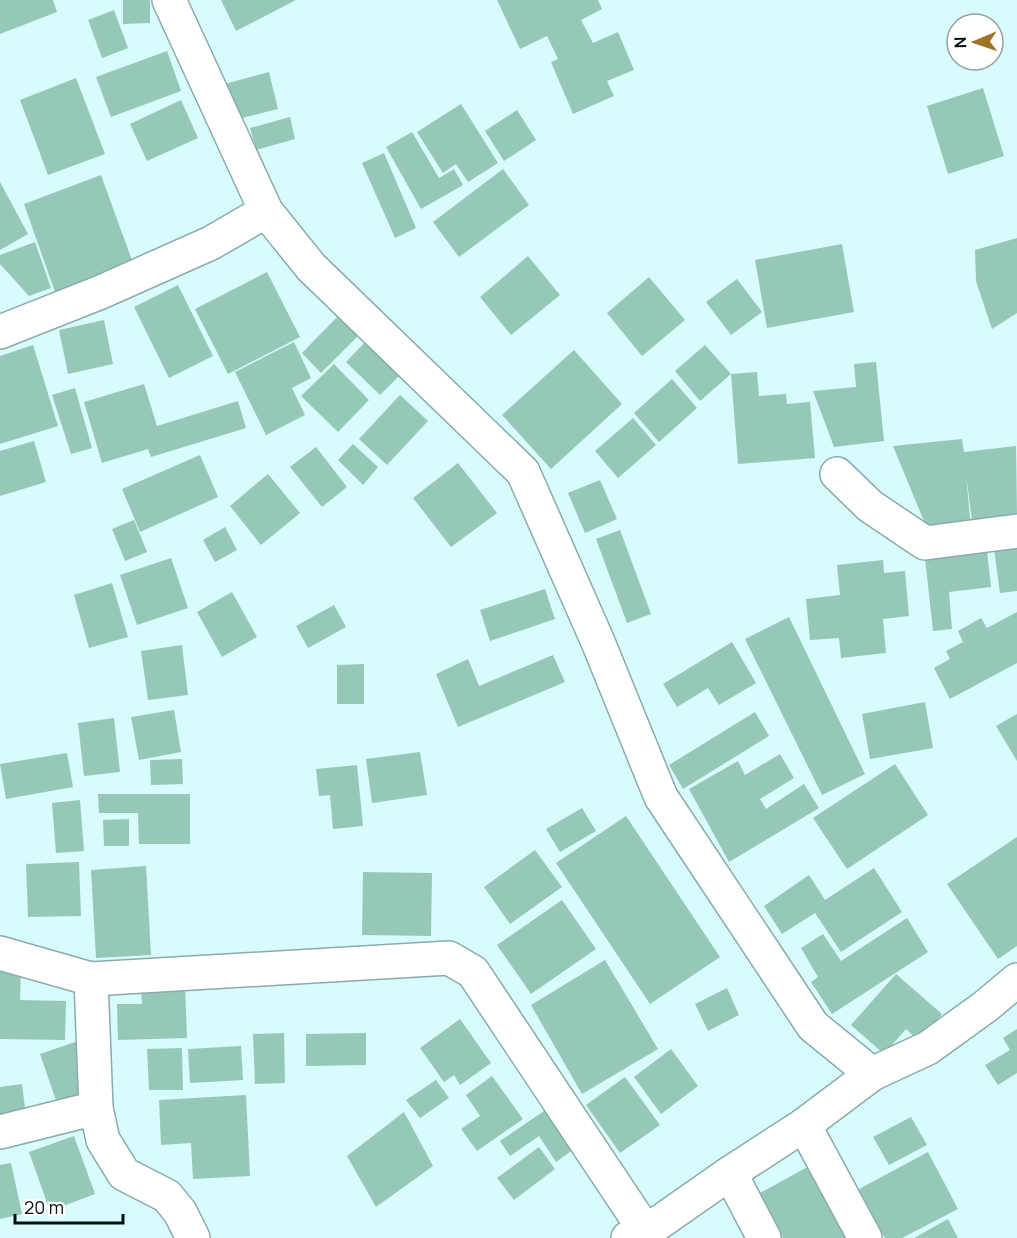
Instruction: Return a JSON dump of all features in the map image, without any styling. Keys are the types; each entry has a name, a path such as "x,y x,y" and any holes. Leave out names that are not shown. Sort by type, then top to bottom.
{"street":[{"path":"169,0 266,210 311,267 523,472 598,642 662,797 813,1026 872,1074"},
{"path":"0,332 101,292 211,243 266,210"},
{"path":"837,474 870,506 925,543 1017,531"},
{"path":"0,953 91,979 449,958 473,972 642,1236 730,1173 804,1125 872,1074 928,1047 986,1006 1017,980"},
{"path":"91,979 96,1108 103,1140 124,1174 167,1196 180,1212 193,1238"},
{"path":"0,1132 96,1108"},
{"path":"804,1125 865,1238"},
{"path":"730,1173 764,1238"}],"building":[{"path":"0,0 53,0 57,12 0,34"},
{"path":"123,0 150,0 150,23 123,24"},
{"path":"221,0 296,0 236,31"},
{"path":"497,0 598,0 602,9 581,20 593,43 618,32 634,70 607,81 614,96 573,114 551,62 558,59 547,36 520,49"},
{"path":"114,10 128,48 102,58 88,20"},
{"path":"167,51 181,91 111,117 96,77"},
{"path":"269,72 278,109 234,120 225,84"},
{"path":"76,78 105,154 48,175 20,100"},
{"path":"983,88 1004,156 948,174 927,106"},
{"path":"181,100 198,138 147,161 130,124"},
{"path":"461,104 498,163 468,182 456,164 443,173 417,132"},
{"path":"517,110 536,140 504,161 485,131"},
{"path":"290,117 295,139 256,150 250,128"},
{"path":"412,132 439,178 454,169 463,185 421,209 386,147"},
{"path":"384,153 416,228 395,238 362,163"},
{"path":"503,169 529,205 459,257 433,222"},
{"path":"101,175 133,263 55,292 24,204"},
{"path":"0,182 28,234 0,250"},
{"path":"1017,238 1017,313 992,329 976,281 975,250"},
{"path":"35,242 51,288 29,296 0,264 0,255"},
{"path":"842,244 854,312 767,328 755,260"},
{"path":"528,256 560,295 511,335 480,297"},
{"path":"267,272 300,337 228,374 195,309"},
{"path":"649,277 685,320 642,356 607,313"},
{"path":"737,279 762,312 731,335 706,302"},
{"path":"178,285 213,356 169,378 134,307"},
{"path":"341,313 361,333 321,373 302,353"},
{"path":"104,320 113,364 68,374 59,330"},
{"path":"367,340 401,374 380,395 346,362"},
{"path":"294,342 311,378 292,388 305,415 266,435 235,372"},
{"path":"33,345 58,426 0,444 0,356"},
{"path":"705,345 731,374 700,401 675,371"},
{"path":"574,350 622,404 551,469 502,415"},
{"path":"876,362 884,441 834,447 813,391 856,387 854,364"},
{"path":"334,364 369,400 338,432 301,396"},
{"path":"757,372 759,396 786,394 787,404 810,402 815,458 738,464 731,374"},
{"path":"672,379 697,408 659,442 634,413"},
{"path":"144,384 157,426 238,401 246,428 151,457 148,449 102,463 84,402"},
{"path":"75,388 92,448 71,454 52,395"},
{"path":"400,395 428,421 387,465 359,439"},
{"path":"633,418 656,445 618,478 595,451"},
{"path":"962,439 964,452 1016,446 1017,515 972,520 966,475 971,528 928,531 893,446"},
{"path":"34,441 46,482 0,496 0,451"},
{"path":"353,444 378,467 363,485 338,460"},
{"path":"316,447 347,487 322,507 290,467"},
{"path":"200,455 218,497 140,532 122,489"},
{"path":"458,463 497,513 451,547 413,498"},
{"path":"268,474 300,513 261,545 230,506"},
{"path":"600,480 617,519 585,533 568,493"},
{"path":"134,520 147,552 125,561 112,529"},
{"path":"225,527 237,550 215,562 203,540"},
{"path":"620,530 651,614 627,623 596,539"},
{"path":"1017,545 1017,591 1000,593 994,548"},
{"path":"987,551 991,587 949,592 952,629 933,631 925,558"},
{"path":"171,558 188,608 137,625 120,575"},
{"path":"883,560 884,573 905,571 909,616 883,619 886,653 841,658 839,638 810,640 806,599 840,595 837,565"},
{"path":"112,583 128,637 89,648 74,595"},
{"path":"545,589 555,619 490,641 480,610"},
{"path":"232,592 257,637 222,657 197,612"},
{"path":"334,605 346,627 308,648 296,626"},
{"path":"1017,612 1017,663 950,699 934,668 950,659 946,651 963,642 958,631 981,618 987,628"},
{"path":"789,617 865,774 822,795 745,639"},
{"path":"732,642 756,683 719,705 708,688 677,707 663,684"},
{"path":"182,645 188,695 148,700 141,651"},
{"path":"553,655 565,682 458,727 436,674 468,659 479,686"},
{"path":"364,664 364,704 337,704 337,665"},
{"path":"925,702 933,748 870,759 862,714"},
{"path":"174,710 181,752 139,760 131,717"},
{"path":"755,712 769,736 683,789 669,765"},
{"path":"1017,714 1017,761 996,726"},
{"path":"114,718 120,772 84,776 78,723"},
{"path":"420,752 427,795 372,803 366,759"},
{"path":"67,753 73,787 6,799 0,764"},
{"path":"780,754 794,778 760,799 766,809 804,784 819,808 729,862 689,789 738,761 745,775"},
{"path":"182,759 183,784 151,785 150,760"},
{"path":"895,764 928,815 847,869 813,818"},
{"path":"357,765 363,826 333,829 330,795 319,796 316,769"},
{"path":"98,794 190,794 190,844 139,844 138,813 99,813"},
{"path":"80,800 84,851 56,853 52,803"},
{"path":"582,808 596,831 560,852 546,829"},
{"path":"626,816 720,957 650,1004 556,863"},
{"path":"129,819 129,846 104,846 103,820"},
{"path":"1017,837 1017,946 998,959 947,884"},
{"path":"535,850 562,887 510,924 484,887"},
{"path":"79,862 81,916 28,917 26,864"},
{"path":"146,866 151,955 96,958 91,870"},
{"path":"874,868 902,912 841,952 815,913 782,934 764,906 809,875 825,900"},
{"path":"363,872 432,873 431,936 362,935"},
{"path":"562,900 596,949 531,994 497,945"},
{"path":"907,918 928,952 832,1014 811,982 818,977 801,948 823,934 841,961"},
{"path":"605,960 658,1049 582,1094 531,1005"},
{"path":"0,968 21,968 20,1000 66,1001 65,1040 0,1039"},
{"path":"896,974 942,1014 919,1041 906,1029 884,1054 851,1025"},
{"path":"185,986 187,1038 118,1040 117,1004 142,1004 141,987"},
{"path":"727,988 739,1015 708,1031 695,1004"},
{"path":"460,1019 491,1063 460,1085 454,1075 444,1082 420,1048"},
{"path":"1017,1029 1017,1073 998,1085 985,1065 1010,1050 1003,1038"},
{"path":"284,1033 285,1083 255,1084 253,1034"},
{"path":"366,1033 366,1065 306,1066 306,1034"},
{"path":"78,1041 92,1095 58,1106 40,1054"},
{"path":"241,1046 243,1080 190,1083 188,1049"},
{"path":"182,1048 183,1090 149,1090 147,1049"},
{"path":"671,1049 698,1086 661,1114 634,1077"},
{"path":"492,1076 523,1119 477,1151 461,1129 480,1116 466,1095"},
{"path":"625,1077 660,1125 620,1153 586,1105"},
{"path":"436,1080 449,1098 420,1118 406,1100"},
{"path":"22,1084 26,1116 0,1120 0,1087"},
{"path":"246,1095 250,1176 193,1179 191,1143 161,1145 159,1100"},
{"path":"547,1109 574,1149 556,1162 539,1136 510,1156 500,1141"},
{"path":"404,1112 433,1166 376,1207 347,1156"},
{"path":"911,1117 927,1145 889,1165 873,1137"},
{"path":"74,1136 95,1194 50,1211 29,1152"},
{"path":"539,1147 555,1169 514,1200 497,1178"},
{"path":"928,1152 958,1209 902,1238 885,1238 859,1189"},
{"path":"11,1163 22,1214 0,1219 0,1165"},
{"path":"811,1165 850,1238 783,1238 760,1193"},
{"path":"948,1219 958,1238 914,1238"}]}
